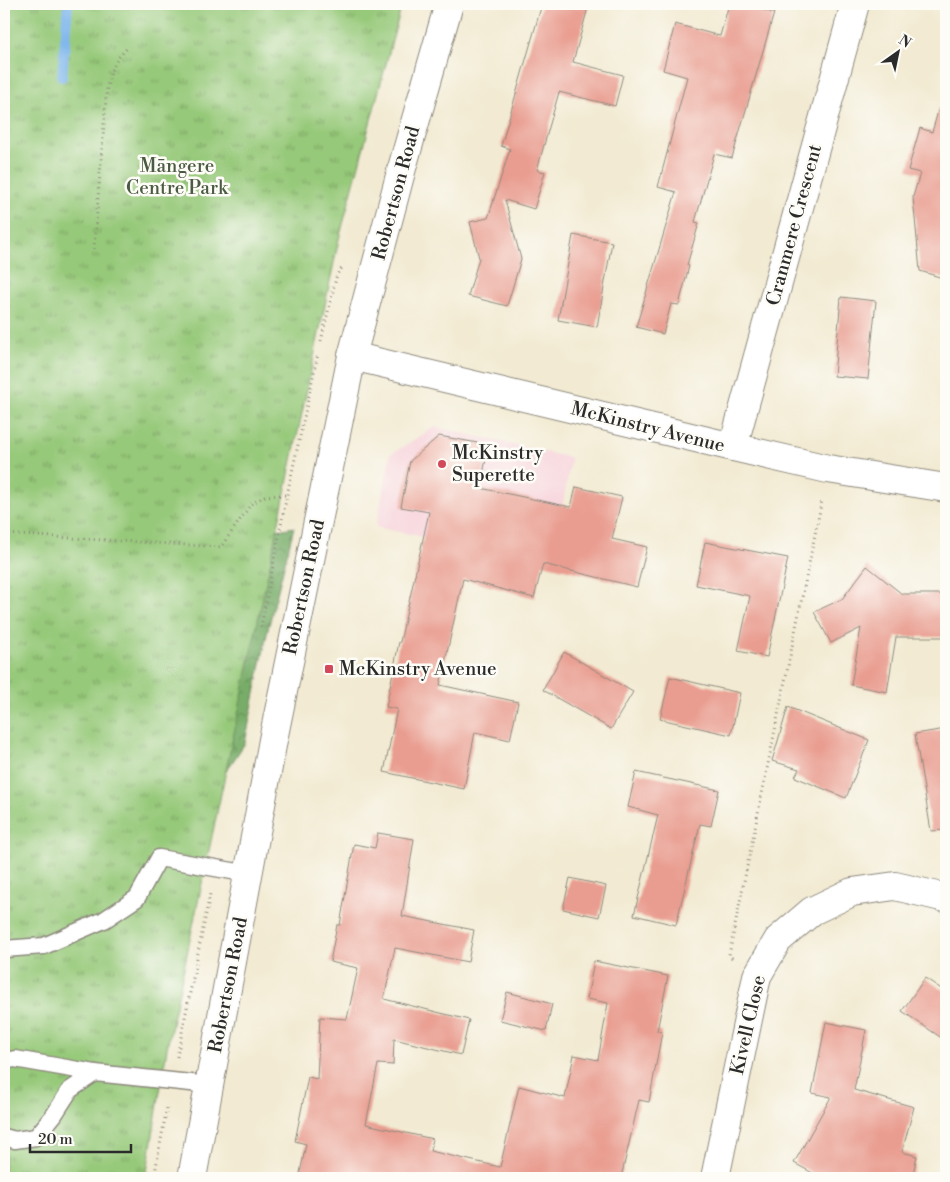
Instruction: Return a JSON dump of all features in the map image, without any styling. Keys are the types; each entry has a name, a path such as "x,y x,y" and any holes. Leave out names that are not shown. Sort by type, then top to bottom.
{"street":[{"name":"Robertson Road","path":"192,1178 275,730 352,356 448,4"},
{"name":"Cranmere Crescent","path":"733,447 855,4"},
{"name":"McKinstry Avenue","path":"352,356 828,469 946,488"},
{"name":"Kivell Close","path":"715,1178 757,976 778,940 812,911 852,892 895,886 946,898"}],"lane":[{"path":"4,949 44,946 104,920 137,898 158,858 249,874"},
{"path":"4,1061 14,1059 95,1073 210,1085"},
{"path":"4,1137 15,1140 36,1137 70,1090 95,1073"}],"path":[{"path":"94,249 107,88 111,71 118,58 128,46"},
{"path":"757,976 729,955 828,469"},
{"path":"4,534 221,547 251,504 265,496 287,495"}],"shaded area":[{"path":"435,427 571,458 552,564 376,527 391,454"}],"green space":[{"name":"Māngere Centre Park","path":"4,4 402,4 339,239 167,1048 146,1178 4,1178"},
{"path":"294,527 268,629 245,743 202,808 262,533"}],"building":[{"path":"542,4 589,4 573,62 623,75 615,106 559,92 537,170 545,172 534,209 505,200 521,259 507,306 468,296 479,258 470,222 488,218 510,149 501,146"},
{"path":"729,4 742,4 774,13 732,158 714,154 695,222 699,223 687,265 689,266 679,305 671,304 663,334 636,327 676,192 658,187 687,77 663,70 675,24 720,36"},
{"path":"939,108 946,109 946,279 920,271 913,197 920,173 908,170 920,128 932,132"},
{"path":"573,235 612,242 597,327 558,320"},
{"path":"841,297 876,301 868,379 834,376"},
{"path":"439,436 489,445 480,488 571,507 576,487 622,497 612,539 647,547 637,587 543,564 534,598 463,579 440,685 518,702 510,740 475,732 464,789 384,772 397,709 386,707 429,512 401,507 410,461"},
{"path":"705,542 788,558 767,657 738,651 750,596 696,585"},
{"path":"867,566 902,594 946,594 946,637 896,637 887,692 851,685 861,628 831,643 814,612 842,599"},
{"path":"564,652 633,692 611,729 543,690"},
{"path":"670,677 740,693 731,735 660,719"},
{"path":"788,707 869,740 846,798 795,777 799,769 772,761"},
{"path":"946,729 946,830 931,831 915,734"},
{"path":"636,772 719,790 711,826 700,824 676,925 634,915 658,815 628,807"},
{"path":"378,833 414,839 402,916 474,930 468,962 395,948 384,999 469,1020 461,1055 394,1039 393,1065 378,1064 366,1124 433,1139 430,1151 500,1167 519,1086 565,1098 574,1055 598,1060 608,1003 587,999 594,961 668,976 657,1031 662,1032 649,1102 639,1100 621,1178 299,1178 306,1144 295,1141 308,1077 317,1079 320,1017 347,1019 358,968 330,962 337,925 340,925 354,844 375,848"},
{"path":"570,878 606,886 599,917 563,909"},
{"path":"925,978 946,992 946,1041 902,1011"},
{"path":"507,992 552,1004 546,1031 500,1020"},
{"path":"826,1022 866,1030 854,1090 914,1107 902,1152 917,1156 912,1178 822,1178 794,1163 831,1097 812,1093"}],"waterway":[{"path":"62,77 68,4"}],"place":[{"name":"McKinstry Superette","path":"442,464"},
{"name":"McKinstry Avenue","path":"329,669"}]}
